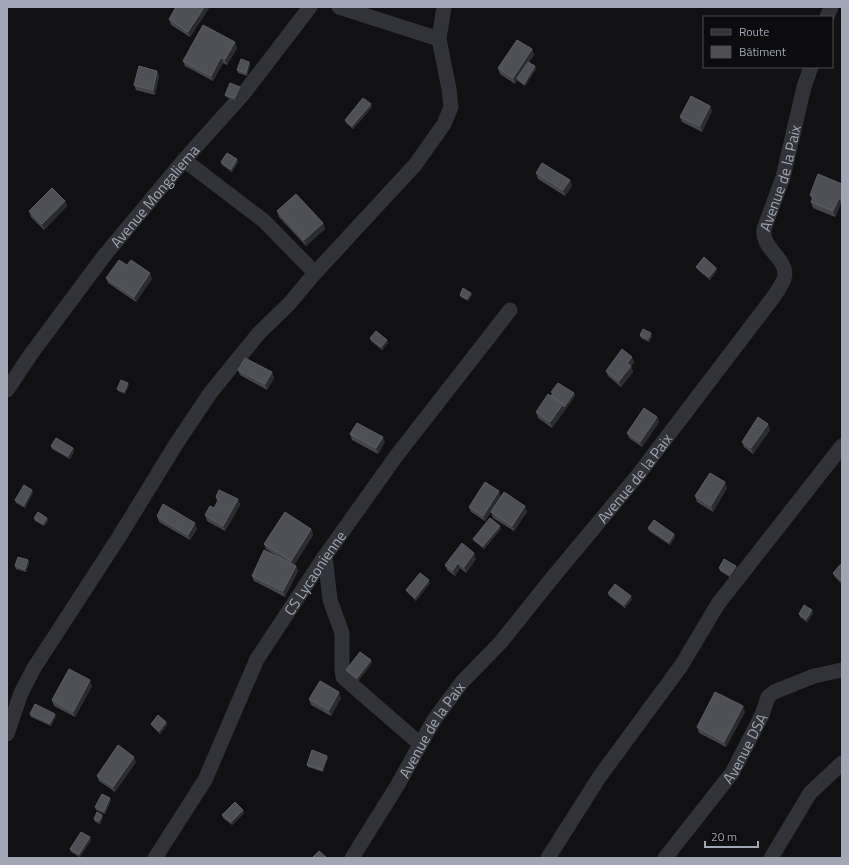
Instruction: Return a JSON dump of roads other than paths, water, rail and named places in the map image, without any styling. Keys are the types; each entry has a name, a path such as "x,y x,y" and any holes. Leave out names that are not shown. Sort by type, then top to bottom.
{"street":[{"name":"Avenue Mongaliema","path":"7,390 104,256 184,160 244,93 310,7"},
{"path":"339,7 439,39"},
{"path":"7,734 21,693 34,668 119,537 178,441 211,392 259,333 289,304 315,273 415,166 444,124 451,107 450,89 439,39 444,7"},
{"name":"Avenue de la Paix","path":"352,858 434,720 462,682 501,642 638,475 775,295 784,278 784,272 782,264 767,246 763,238 764,229 783,177 811,68"},
{"path":"184,160 264,221 315,273"},
{"name":"CS Lycaonienne","path":"155,858 205,780 257,659 325,556 397,455 510,310"},
{"path":"548,858 600,776 681,666 718,604 842,446"},
{"path":"325,556 330,600 342,633 343,677 420,744"},
{"name":"Avenue DSA","path":"665,858 732,773 762,715 768,697 774,692 814,676 842,670"},
{"path":"771,858 810,793 842,763"}]}
